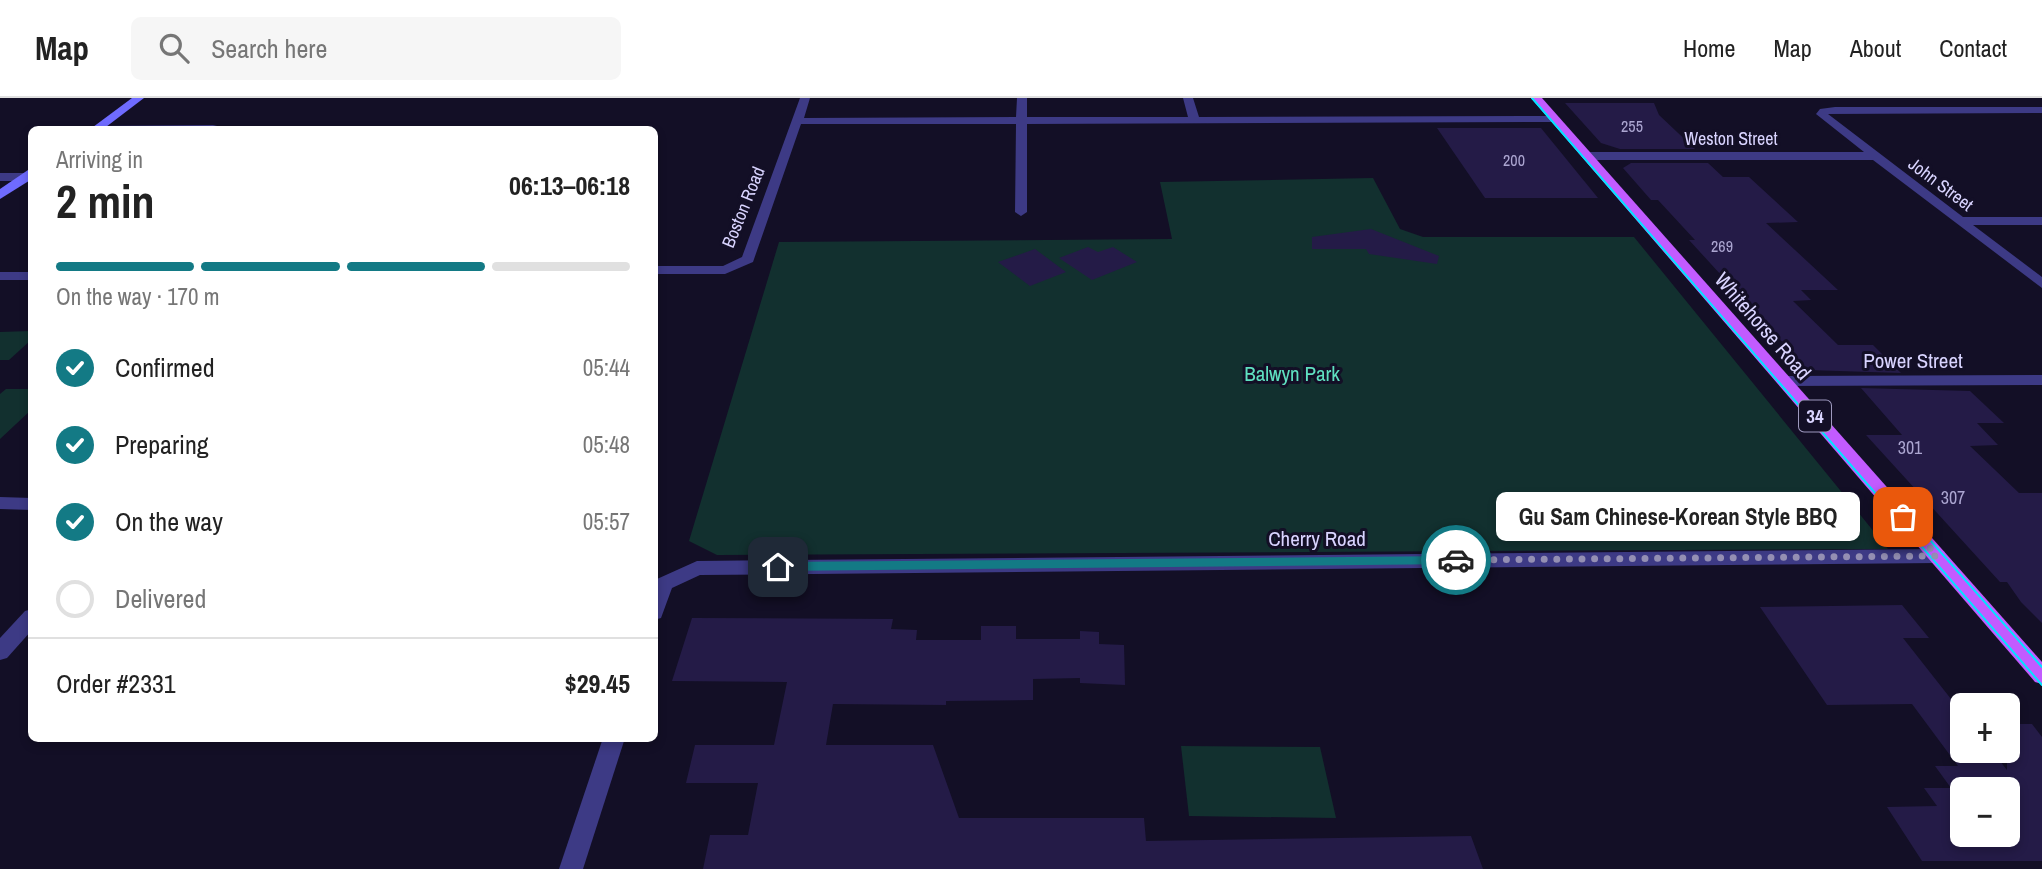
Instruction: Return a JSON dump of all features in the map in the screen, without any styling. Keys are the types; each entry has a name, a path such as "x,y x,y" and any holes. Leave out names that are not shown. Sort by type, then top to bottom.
{"main road":[{"path":"98,126 139,98"},
{"name":"Whitehorse Road","path":"1536,98 2042,676"},
{"path":"0,195 28,175"}],"street":[{"name":"Boston Road","path":"658,271 724,270 748,259 805,98"},
{"path":"1021,212 1022,98"},
{"path":"1188,98 1195,120"},
{"path":"1831,98 1849,110 2042,110"},
{"path":"1965,98 1984,110"},
{"name":"John Street","path":"1849,110 1822,112 1824,118 2042,284"},
{"path":"796,121 1554,119"},
{"name":"Weston Street","path":"1587,156 1875,156"},
{"path":"0,177 28,175"},
{"path":"1960,221 2042,221"},
{"path":"0,276 28,276"},
{"name":"Power Street","path":"1784,381 2042,380"},
{"path":"0,503 28,504"},
{"name":"Cherry Road","path":"658,601 664,584 697,568 1937,556"},
{"path":"0,652 28,620"},
{"path":"572,869 613,742"}],"green space":[{"name":"Balwyn Park","path":"1373,178 1400,229 1423,237 1634,237 1888,549 717,555 689,541 779,242 1172,239 1160,182"},
{"path":"28,331 28,343 9,360 0,360 0,332"},
{"path":"6,389 28,389 28,413 0,439 0,394"},
{"path":"1181,746 1320,747 1336,818 1189,816"}],"building":[{"path":"1565,103 1654,103 1659,115 1695,149 1620,149 1601,143"},
{"path":"1437,128 1541,128 1598,198 1485,198"},
{"path":"1631,163 1708,163 1723,177 1749,177 1798,222 1766,223 1838,290 1801,290 1811,300 1793,301 1838,345 1873,345 1901,373 1808,370 1689,240 1695,240 1658,200 1651,200 1623,168"},
{"path":"1371,229 1439,256 1437,264 1369,254 1366,249 1312,249 1312,237"},
{"path":"1088,247 1098,252 1113,247 1137,262 1092,280 1059,258"},
{"path":"1035,249 1066,272 1030,286 998,262"},
{"path":"1861,388 1970,391 2004,423 1977,423 1998,445 1970,446 2019,493 2042,493 2042,623 2021,602 2007,582 2000,582 1866,435 1902,435"},
{"path":"1902,605 1929,638 1903,638 1950,698 1950,755 1912,704 1827,705 1760,607"},
{"path":"692,618 893,619 891,629 917,630 916,640 981,640 981,626 1016,626 1016,639 1080,639 1080,631 1099,632 1099,644 1124,645 1125,685 1080,683 1080,678 1033,679 1033,700 946,701 946,705 833,704 826,745 933,745 959,818 1144,818 1146,841 1471,836 1483,869 703,869 710,835 748,835 758,783 686,783 695,745 774,745 787,682 672,681"},
{"path":"2020,724 2032,724 2042,737 2042,861 1922,861 1887,807 1937,806 1924,788 1950,788 1950,847 2020,847 2020,777 1950,777 1950,787 1935,766 1958,766 1956,763 2001,763 2007,770 2007,763 2020,763"}],"tram line":[{"path":"1532,98 2042,685"},
{"path":"1899,505 2042,667"}],"way so far":[{"path":"1456,560 1937,556 1903,517"}],"place":[{"name":"Gu Sam Chinese-Korean Style BBQ","path":"1903,517"}],"route":[{"path":"778,567 1456,560"}]}
